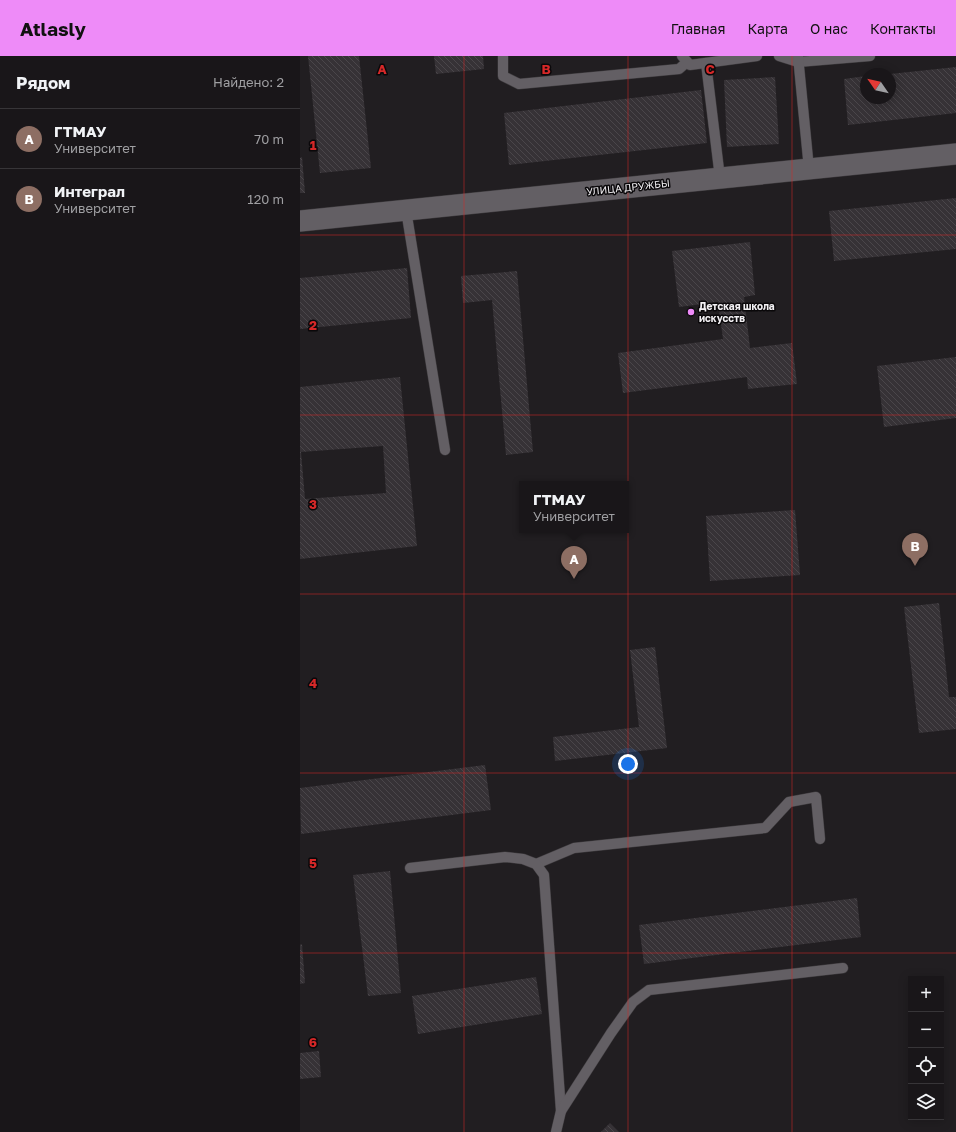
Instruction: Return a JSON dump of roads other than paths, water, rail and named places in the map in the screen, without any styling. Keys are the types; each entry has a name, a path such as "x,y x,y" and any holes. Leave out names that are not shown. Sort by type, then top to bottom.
{"street":[{"name":"УЛИЦА ДРУЖБЫ","path":"300,221 956,154"}],"lane":[{"path":"503,56 503,76 519,84 679,69 685,59 690,65 757,56"},
{"path":"779,56 798,59 870,56"},
{"path":"798,59 809,169"},
{"path":"706,63 720,178"},
{"path":"406,210 445,450"},
{"path":"536,864 574,848 765,828 789,802 816,797 820,839"},
{"path":"410,868 505,857 523,859 536,864 544,875 560,1111 556,1132"},
{"path":"560,1111 633,1002 649,990 843,968"}],"place":[{"name":"Детская школа искусств","path":"691,312"},
{"name":"Интеграл","path":"915,566"},
{"name":"ГТМАУ","path":"574,579"}]}
